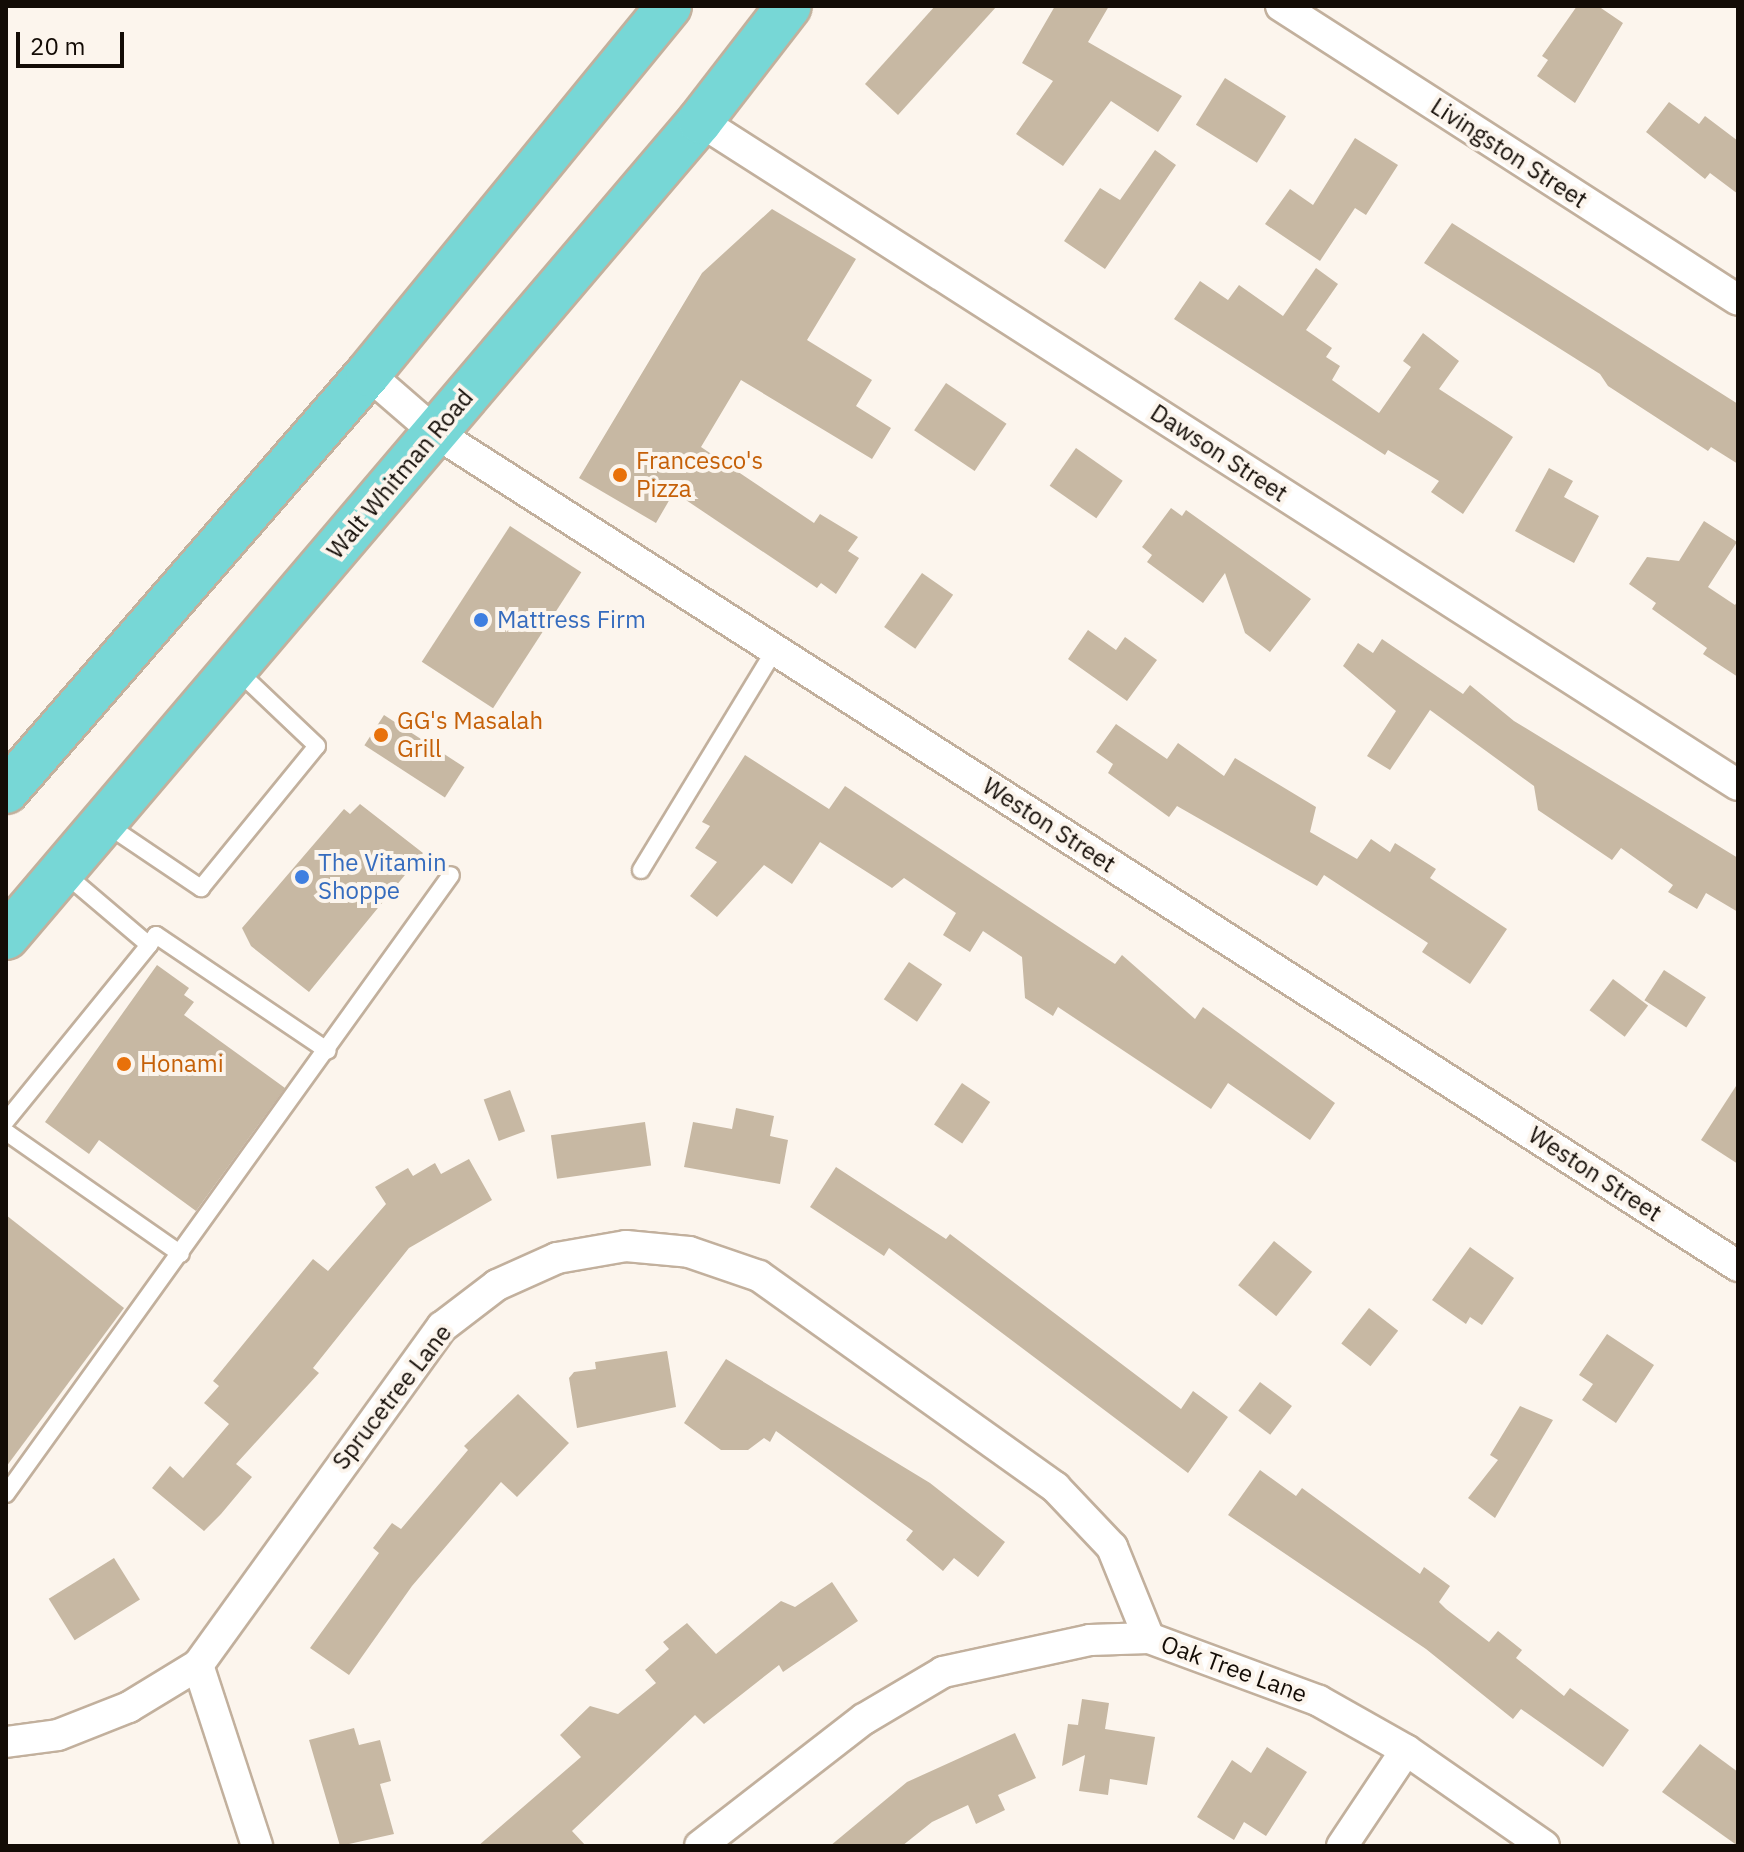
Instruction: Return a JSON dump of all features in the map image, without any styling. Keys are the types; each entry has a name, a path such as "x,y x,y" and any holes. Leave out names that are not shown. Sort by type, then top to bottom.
{"main road":[{"path":"6,791 368,374 669,6"},
{"name":"Walt Whitman Road","path":"18,917 63,872 436,433 700,121 789,6"}],"street":[{"name":"Livingston Street","path":"1281,6 1738,300"},
{"name":"Dawson Street","path":"700,121 1738,785"},
{"name":"Weston Street","path":"368,374 436,433 1738,1266"},
{"name":"Sprucetree Lane","path":"6,1742 58,1735 129,1707 198,1665 442,1327 497,1285 557,1258 626,1246 689,1252 759,1276 1055,1487 1112,1547 1149,1638"},
{"name":"Oak Tree Lane","path":"700,1846 864,1719 943,1672 1090,1640 1149,1638 1319,1701 1406,1750 1544,1846"},
{"path":"198,1665 257,1846"},
{"path":"1342,1846 1406,1750"}],"lane":[{"path":"641,870 775,650"},
{"path":"105,823 201,888 317,746 236,668"},
{"path":"63,872 149,945"},
{"path":"6,1494 328,1051 451,875"},
{"path":"6,1121 156,935 328,1051"},
{"path":"6,1132 181,1254"}],"building":[{"path":"935,6 997,6 898,115 865,84"},
{"path":"1055,6 1109,6 1088,42 1182,96 1158,132 1111,101 1063,166 1016,134 1053,81 1022,63"},
{"path":"1577,6 1598,6 1623,23 1575,103 1537,76 1548,60 1542,56"},
{"path":"1225,78 1286,116 1257,163 1196,125"},
{"path":"1669,102 1699,124 1705,116 1738,141 1738,194 1710,173 1705,179 1646,132"},
{"path":"1355,138 1398,165 1366,215 1355,208 1320,261 1265,224 1290,189 1313,205"},
{"path":"1155,150 1176,165 1105,269 1064,241 1100,188 1120,200"},
{"path":"772,209 856,259 807,340 872,380 856,406 891,428 872,459 741,380 701,447 814,523 820,514 858,537 848,551 859,558 836,594 821,583 817,588 674,492 656,523 579,478 702,273"},
{"path":"1452,223 1738,404 1738,464 1711,447 1708,451 1608,386 1600,374 1424,263"},
{"path":"1316,268 1338,284 1306,330 1332,348 1326,357 1340,366 1332,380 1379,413 1411,367 1403,361 1423,333 1459,361 1439,389 1513,437 1463,514 1431,492 1439,481 1388,450 1385,455 1174,319 1200,281 1228,300 1239,285 1283,316"},
{"path":"946,383 1007,424 975,471 914,430"},
{"path":"1076,448 1123,481 1096,518 1050,486"},
{"path":"1549,468 1573,481 1564,497 1599,516 1574,563 1515,531"},
{"path":"1171,508 1182,516 1186,510 1311,599 1270,652 1245,633 1225,573 1203,603 1147,562 1152,555 1142,547"},
{"path":"1704,521 1737,542 1708,587 1735,605 1738,600 1738,677 1703,654 1707,648 1652,609 1656,603 1629,584 1647,557 1679,561"},
{"path":"510,526 581,572 493,708 422,662"},
{"path":"922,573 953,595 915,649 884,627"},
{"path":"1088,630 1116,650 1125,637 1157,660 1127,701 1068,659"},
{"path":"1382,639 1463,694 1470,685 1514,721 1738,858 1738,912 1706,893 1697,909 1668,892 1673,885 1621,848 1612,860 1538,810 1534,786 1430,710 1390,770 1367,756 1396,711 1343,666 1358,643 1373,653"},
{"path":"384,715 465,767 445,797 364,745"},
{"path":"1116,724 1167,759 1178,743 1224,776 1235,758 1316,807 1310,832 1357,859 1371,839 1390,852 1395,843 1436,869 1430,878 1507,929 1470,984 1422,952 1428,943 1324,875 1317,886 1177,806 1169,817 1108,773 1113,764 1096,752"},
{"path":"745,755 829,809 845,786 1115,964 1122,955 1195,1019 1203,1007 1335,1103 1310,1140 1228,1083 1211,1109 1058,1007 1053,1016 1025,998 1022,957 983,931 970,952 943,935 956,913 904,878 892,888 820,842 792,884 764,865 717,917 690,896 717,862 695,848 710,826 702,822"},
{"path":"360,804 423,853 309,992 251,946 242,928 344,809 350,814"},
{"path":"909,962 942,984 917,1022 884,999"},
{"path":"157,965 189,988 184,995 194,1002 184,1015 285,1088 196,1211 99,1140 89,1154 45,1122"},
{"path":"1664,970 1706,997 1686,1027 1644,1000"},
{"path":"1613,979 1648,1005 1625,1037 1590,1010"},
{"path":"962,1083 990,1102 962,1143 934,1124"},
{"path":"1738,1083 1738,1164 1701,1140"},
{"path":"510,1090 525,1131 499,1141 484,1100"},
{"path":"736,1108 774,1116 770,1136 788,1140 780,1184 684,1167 693,1122 732,1129"},
{"path":"645,1122 651,1166 557,1179 551,1135"},
{"path":"469,1159 492,1200 409,1248 313,1368 319,1373 236,1464 252,1477 221,1514 204,1531 152,1488 170,1466 183,1478 229,1424 204,1403 219,1386 213,1381 313,1259 328,1271 386,1204 375,1187 408,1168 413,1176 435,1163 441,1174"},
{"path":"836,1167 946,1239 950,1234 1181,1409 1193,1391 1228,1417 1188,1473 889,1248 884,1256 810,1207"},
{"path":"6,1215 124,1308 6,1467"},
{"path":"1274,1241 1312,1272 1276,1316 1238,1285"},
{"path":"1470,1247 1514,1278 1482,1325 1470,1317 1466,1324 1432,1300"},
{"path":"1369,1308 1398,1331 1370,1366 1341,1343"},
{"path":"1607,1334 1654,1365 1616,1423 1582,1400 1593,1384 1579,1375"},
{"path":"667,1351 676,1407 577,1428 569,1378 574,1372 596,1369 595,1362"},
{"path":"726,1359 930,1483 1005,1542 978,1577 954,1558 943,1571 906,1540 913,1531 776,1431 770,1442 764,1438 748,1450 721,1450 684,1423"},
{"path":"1260,1382 1292,1406 1270,1435 1238,1411"},
{"path":"518,1394 569,1443 517,1497 501,1482 412,1586 349,1675 310,1648 379,1553 373,1548 392,1523 401,1529 468,1450 464,1446"},
{"path":"1520,1406 1553,1420 1495,1518 1468,1498 1498,1460 1490,1455"},
{"path":"1260,1470 1296,1496 1302,1488 1420,1574 1424,1567 1450,1586 1439,1602 1446,1609 1489,1642 1498,1631 1522,1650 1516,1658 1564,1696 1570,1688 1629,1730 1603,1767 1521,1709 1513,1719 1426,1649 1228,1515"},
{"path":"114,1558 140,1600 75,1640 49,1599"},
{"path":"832,1582 858,1621 783,1672 779,1665 704,1724 695,1715 572,1831 586,1846 478,1846 581,1757 560,1735 590,1706 618,1714 656,1683 645,1670 669,1649 663,1642 687,1623 716,1654 781,1601 795,1607"},
{"path":"1082,1699 1109,1703 1105,1729 1155,1737 1147,1785 1110,1779 1108,1795 1079,1791 1085,1755 1062,1766 1068,1724 1078,1725"},
{"path":"354,1728 359,1745 380,1740 391,1781 380,1784 394,1834 340,1846 309,1740"},
{"path":"1015,1733 1036,1778 998,1795 1005,1810 976,1824 968,1805 932,1822 902,1846 830,1846 907,1782"},
{"path":"1700,1744 1738,1772 1738,1846 1662,1792"},
{"path":"1267,1747 1307,1772 1266,1836 1244,1822 1234,1840 1197,1817 1232,1760 1251,1773"}],"place":[{"name":"Francesco's Pizza","path":"620,475"},
{"name":"Mattress Firm","path":"481,620"},
{"name":"GG's Masalah Grill","path":"381,735"},
{"name":"The Vitamin Shoppe","path":"302,877"},
{"name":"Honami","path":"124,1064"}]}
